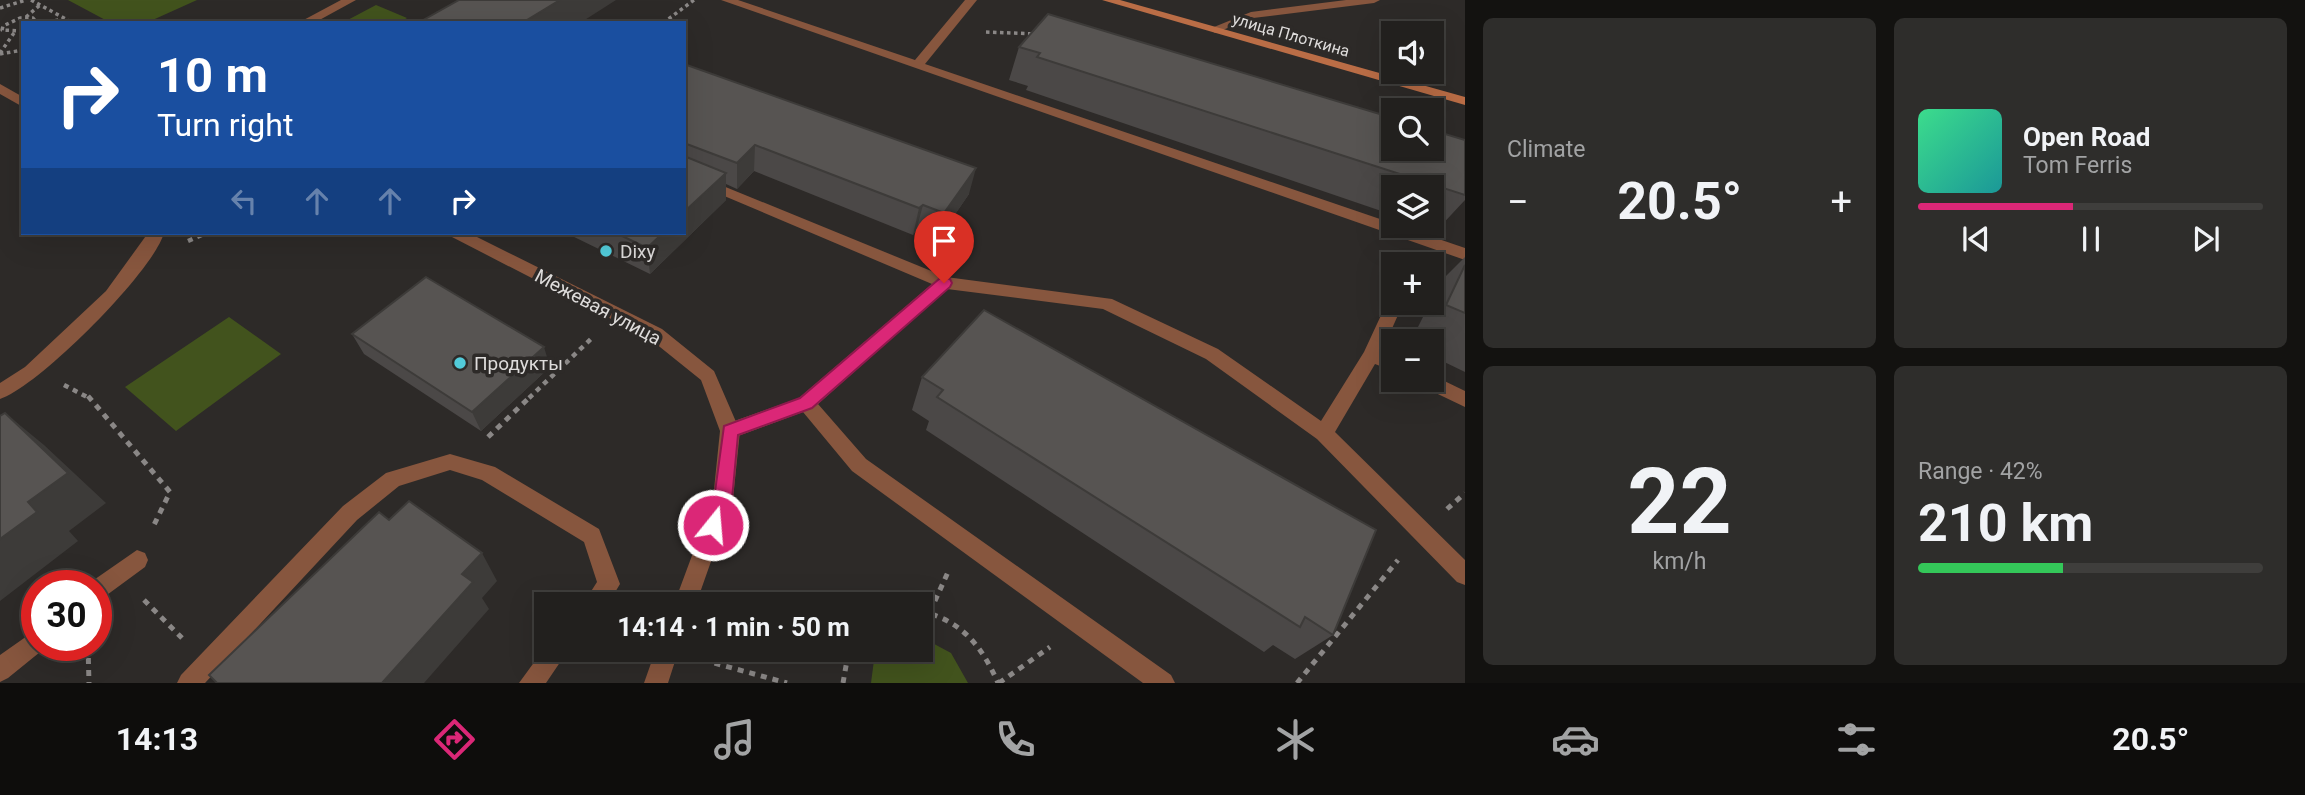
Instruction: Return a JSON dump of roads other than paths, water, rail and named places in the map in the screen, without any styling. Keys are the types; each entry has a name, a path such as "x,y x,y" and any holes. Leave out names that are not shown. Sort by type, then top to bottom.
{"street":[{"path":"308,21 350,0"},
{"path":"727,0 1465,254"},
{"path":"917,65 971,0"},
{"name":"улица Плоткина","path":"1108,0 1465,101"},
{"path":"1215,29 1251,15 1374,0"},
{"path":"0,88 21,102"},
{"path":"686,175 944,283 1106,303 1212,354 1324,433 1465,575"},
{"path":"0,392 31,372 112,295 155,235"},
{"name":"Межевая улица","path":"461,235 656,334 708,376 730,431 723,499 689,592"},
{"path":"730,431 806,403 944,283"},
{"path":"1324,433 1372,354 1389,315"},
{"path":"1372,354 1381,358"},
{"path":"1444,389 1465,399"},
{"path":"806,403 859,465 1163,683"},
{"path":"189,683 350,513 393,479 450,463 488,473 592,536 609,584 603,592"},
{"path":"112,579 137,560"},
{"path":"0,670 21,653"},
{"path":"531,683 548,662"},
{"path":"656,683 664,662"}],"place":[{"name":"Dixy","path":"606,251"},
{"name":"Продукты","path":"460,363"}]}
